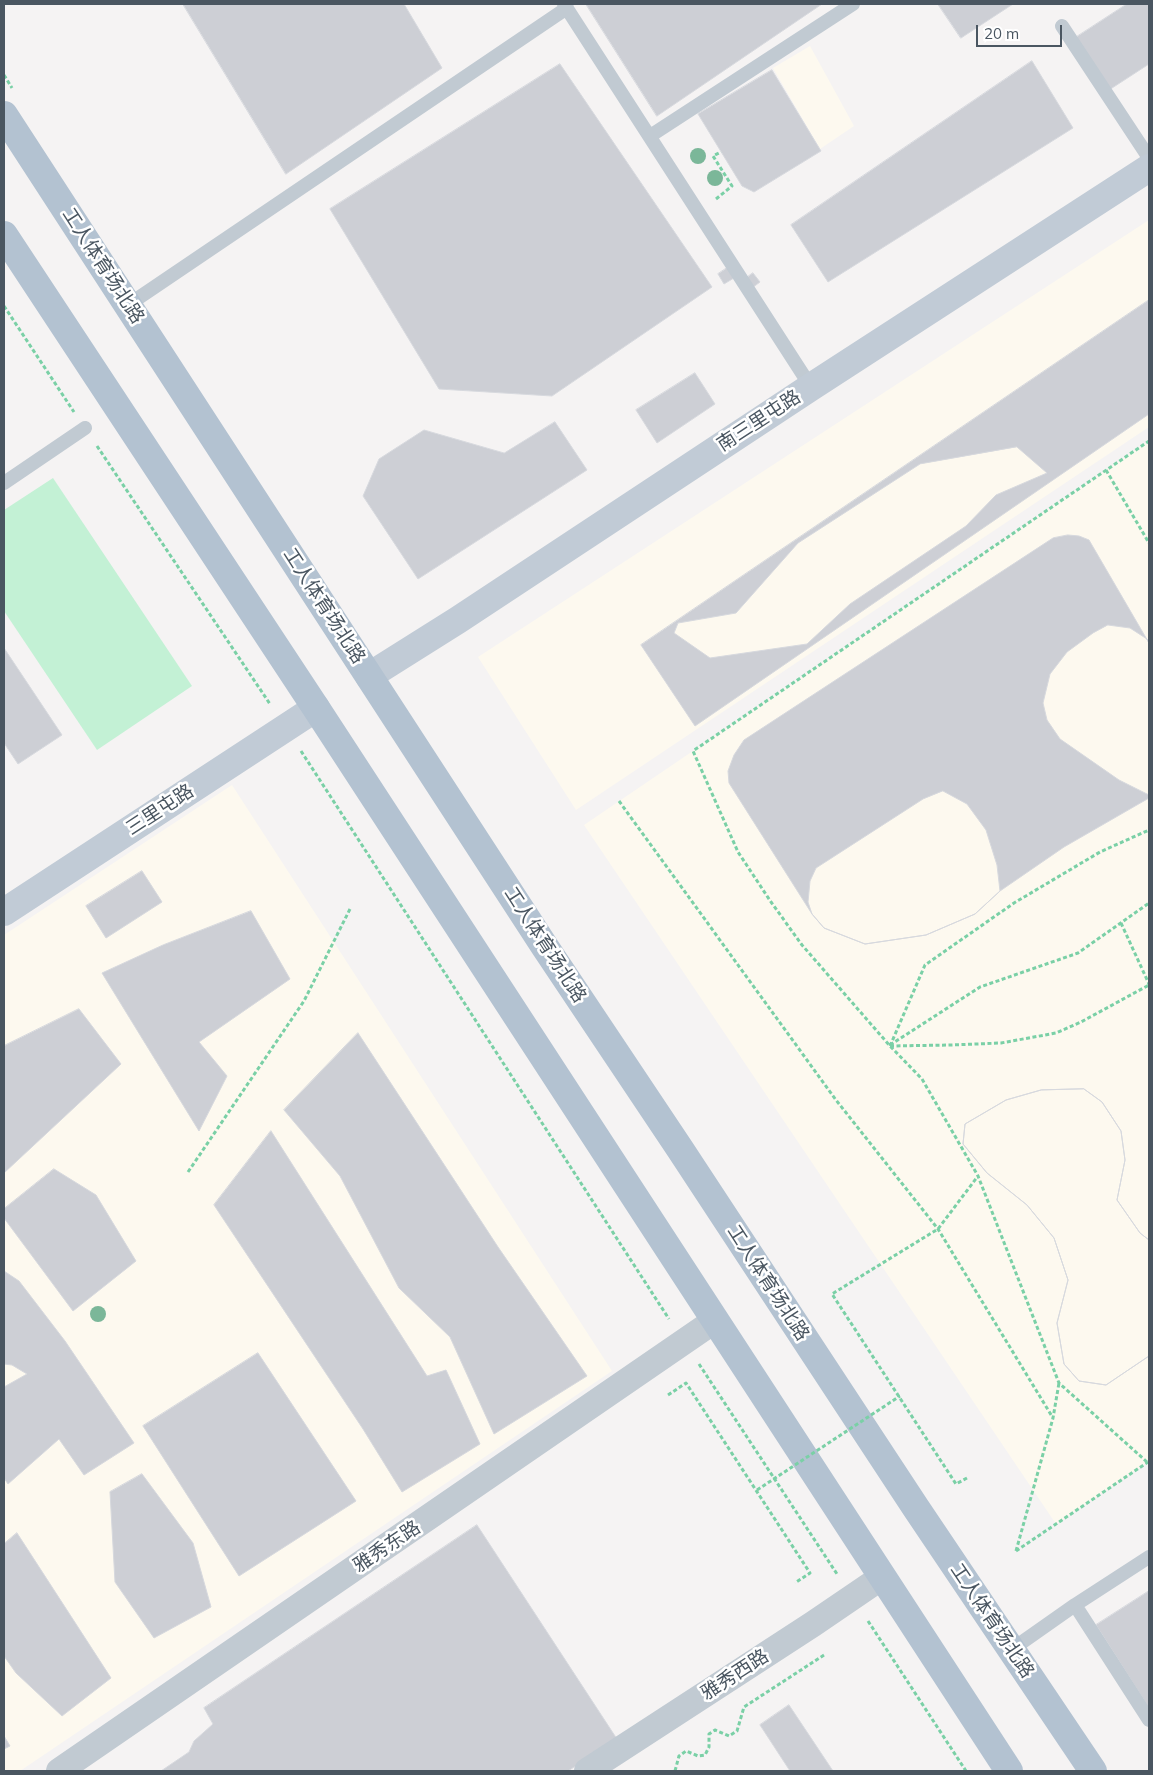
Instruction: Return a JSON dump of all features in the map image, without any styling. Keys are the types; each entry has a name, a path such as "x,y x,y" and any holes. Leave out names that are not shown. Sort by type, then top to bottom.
{"main road":[{"name":"工人体育场北路","path":"4,115 545,946 1093,1771"},
{"path":"4,235 316,708 1009,1771"}],"street":[{"name":"南三里屯路","path":"369,676 1149,168"},
{"name":"三里屯路","path":"4,912 316,708"},
{"name":"雅秀东路","path":"59,1771 714,1321"},
{"name":"雅秀西路","path":"587,1771 853,1598 882,1577"}],"lane":[{"path":"650,136 854,4"},
{"path":"128,305 565,6 812,387"},
{"path":"1062,26 1149,158"},
{"path":"4,483 85,428"},
{"path":"1011,1650 1075,1605 1149,1557"},
{"path":"1075,1605 1149,1720"}],"path":[{"path":"721,152 713,156 732,186"},
{"path":"4,306 285,727 966,1771"},
{"path":"1059,1384 1053,1418 1016,1551 1148,1462 1059,1384 978,1176 922,1079 890,1046 802,945 771,902 738,852 693,751 1149,441"},
{"path":"1106,470 1149,543"},
{"path":"619,801 836,1100 938,1229 1053,1418"},
{"path":"890,1046 925,965 1022,898 1100,852 1149,830"},
{"path":"890,1046 980,987 1078,953 1149,903"},
{"path":"188,1172 304,1002 350,909"},
{"path":"890,1046 1001,1043 1056,1033 1081,1022 1149,984 1121,923"},
{"path":"967,1478 956,1484 832,1294 938,1229 978,1176"},
{"path":"668,1395 686,1383 810,1573 794,1583"},
{"path":"757,1490 900,1396"},
{"path":"675,1771 680,1756 686,1751 698,1756 705,1755 709,1747 709,1734 715,1730 729,1736 737,1731 744,1708 824,1655"}],"shaded area":[{"path":"810,46 854,126 820,149 773,68"},
{"path":"1149,220 1149,427 576,810 478,657"},
{"path":"1149,441 1149,1461 1056,1524 584,825"},
{"path":"232,785 612,1371 20,1771 4,1771 4,935"}],"green space":[{"path":"53,478 192,686 97,750 4,611 4,510"}],"building":[{"path":"183,4 404,4 442,68 286,174"},
{"path":"586,4 822,4 657,116"},
{"path":"938,4 1013,4 961,38"},
{"path":"1127,4 1149,4 1149,64 1109,90 1075,38"},
{"path":"1032,61 1073,128 828,282 791,225"},
{"path":"560,64 712,287 552,396 439,389 330,209"},
{"path":"772,70 821,151 754,192 742,186 698,114"},
{"path":"727,268 734,278 724,284 718,274"},
{"path":"753,273 760,282 752,288 745,279"},
{"path":"1149,300 1149,414 695,726 641,645"},
{"path":"695,373 715,404 657,443 636,410"},
{"path":"555,422 587,470 418,579 363,496 379,459 424,430 504,453"},
{"path":"1017,447 1047,473 996,495 966,526 850,604 807,644 710,658 674,633 678,623 736,613 798,543 920,464"},
{"path":"1068,535 1079,536 1089,540 1149,643 1149,798 1064,847 1000,891 975,914 926,935 865,944 824,928 812,914 729,783 728,771 734,755 744,740 1053,538"},
{"path":"1108,625 1130,628 1147,639 1149,643 1149,795 1119,780 1060,739 1047,720 1043,703 1050,674 1067,652 1093,633"},
{"path":"4,648 62,735 18,764 4,743"},
{"path":"943,791 967,804 986,830 997,865 1000,891 975,914 926,935 865,944 824,928 812,914 808,902 810,881 816,868 923,799"},
{"path":"142,871 162,902 106,938 86,906"},
{"path":"251,911 290,979 199,1042 227,1076 199,1131 102,973 163,945"},
{"path":"79,1009 121,1064 4,1173 4,1046"},
{"path":"358,1033 498,1247 587,1376 494,1434 450,1337 399,1288 340,1176 284,1110"},
{"path":"1084,1089 1102,1102 1121,1131 1125,1160 1117,1200 1140,1233 1149,1240 1149,1356 1106,1385 1079,1381 1064,1364 1057,1323 1068,1280 1054,1238 1027,1205 987,1173 963,1144 965,1124 1006,1100 1041,1090"},
{"path":"1084,1089 1102,1102 1121,1131 1125,1160 1117,1200 1140,1233 1149,1240 1149,1356 1106,1385 1079,1381 1064,1364 1057,1323 1068,1280 1054,1238 1027,1205 987,1173 963,1144 965,1124 1006,1100 1041,1090"},
{"path":"271,1131 427,1376 446,1370 480,1444 402,1492 363,1429 214,1205"},
{"path":"54,1169 96,1195 136,1261 73,1311 4,1218 4,1209"},
{"path":"4,1271 19,1281 65,1341 134,1443 84,1475 59,1439 8,1484 4,1478 4,1387 27,1374 12,1365 4,1364"},
{"path":"258,1353 356,1501 239,1576 143,1426"},
{"path":"142,1474 193,1543 211,1607 154,1638 115,1582 110,1492"},
{"path":"477,1525 617,1739 568,1771 161,1771 189,1752 194,1741 213,1724 204,1708"},
{"path":"17,1533 111,1678 62,1716 16,1673 4,1656 4,1544"},
{"path":"1149,1591 1149,1708 1096,1625"},
{"path":"789,1705 833,1771 790,1771 760,1725"},
{"path":"4,1736 10,1746 4,1749"}]}
